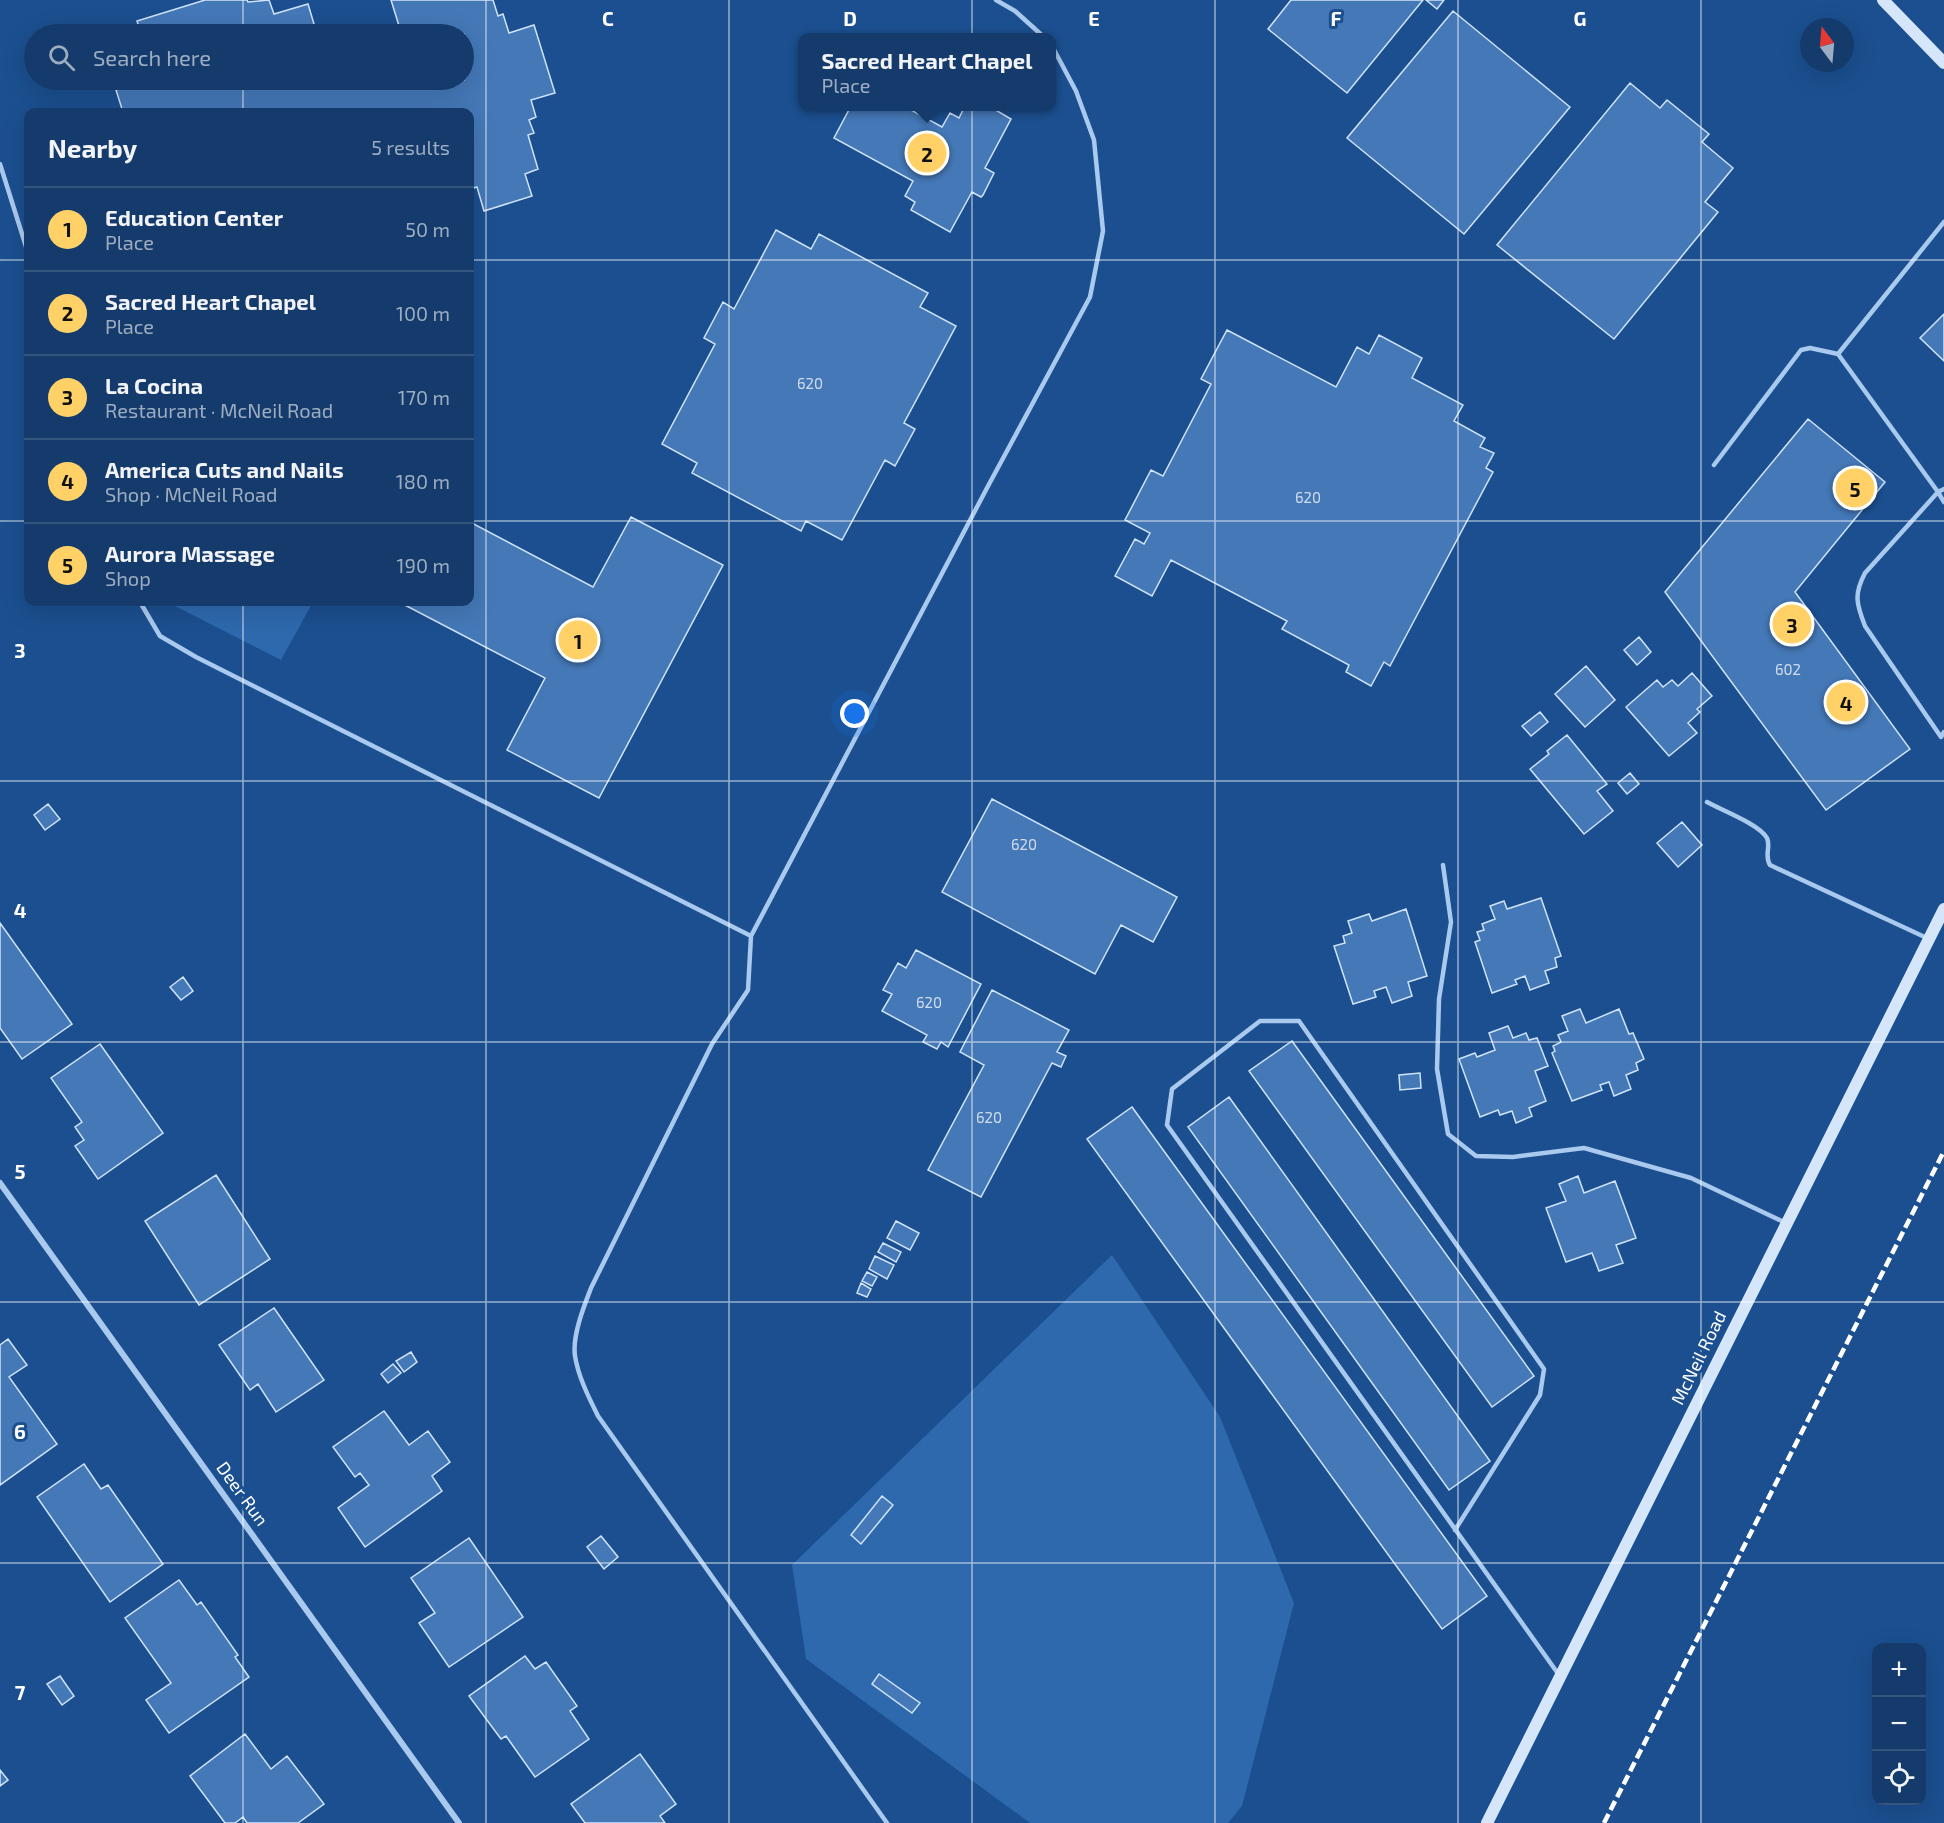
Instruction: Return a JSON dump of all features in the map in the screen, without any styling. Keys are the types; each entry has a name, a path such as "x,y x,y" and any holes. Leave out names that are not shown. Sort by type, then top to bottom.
{"main road":[{"path":"1883,0 1944,63"},
{"name":"McNeil Road","path":"1487,1823 1944,909"}],"street":[{"name":"Deer Run","path":"0,1184 459,1823"}],"lane":[{"path":"996,0 1015,11 1039,33"},
{"path":"887,1823 598,1416 585,1389 574,1354 579,1319 591,1288 712,1044 748,990 751,936 1090,297 1103,231 1094,140 1076,91 1056,54"},
{"path":"0,164 24,240"},
{"path":"1838,354 1944,222"},
{"path":"1714,465 1801,350 1810,348 1838,354 1944,502"},
{"path":"1944,489 1938,492 1865,573 1857,588 1857,606 1864,626 1941,737 1944,732"},
{"path":"142,606 160,636 196,657 751,936"},
{"path":"1707,802 1759,829 1767,837 1767,861 1770,865 1929,939"},
{"path":"1443,865 1451,922 1439,999 1437,1069 1448,1134 1476,1156 1513,1157 1584,1148 1692,1178 1786,1222"},
{"path":"1455,1530 1540,1395 1544,1369 1299,1021 1260,1021 1172,1089 1167,1125 1455,1530 1561,1677"}],"shaded area":[{"path":"175,606 311,606 281,660"},
{"path":"1112,1255 1220,1417 1294,1603 1242,1806 1228,1823 1030,1823 806,1659 792,1565"}],"building":[{"path":"205,0 247,0 248,2 269,0 274,14 308,4 314,24 138,24 137,21"},
{"path":"391,0 493,0 498,16 503,14 509,33 534,25 555,93 531,100 536,117 529,120 534,133 528,135 538,169 525,174 532,196 484,211 477,187 474,188 474,108 122,108 116,90 474,90 474,24 398,24"},
{"path":"1291,0 1423,0 1347,93 1268,29"},
{"path":"1426,0 1444,0 1437,9"},
{"path":"1453,11 1570,107 1464,234 1347,138"},
{"path":"1630,83 1660,108 1667,100 1709,134 1702,142 1733,168 1705,202 1718,212 1614,339 1497,245"},
{"path":"848,111 913,111 942,127 950,113 959,118 962,111 997,111 1011,119 985,168 994,173 983,195 981,197 972,192 950,232 911,210 915,202 905,196 913,181 834,138"},
{"path":"776,230 811,249 819,234 928,293 920,307 956,326 904,423 915,429 895,466 885,460 842,540 806,521 801,531 692,473 697,463 662,444 715,344 704,338 723,302 734,309"},
{"path":"1944,314 1944,361 1920,338"},
{"path":"1227,330 1336,387 1357,347 1369,354 1379,335 1422,358 1412,378 1463,405 1454,421 1485,438 1480,447 1494,453 1486,468 1493,472 1390,666 1384,662 1371,686 1346,672 1349,665 1282,629 1287,621 1171,560 1152,596 1115,576 1135,539 1144,544 1150,533 1125,520 1151,470 1163,476 1211,384 1201,379"},
{"path":"1808,419 1885,482 1795,592 1910,749 1826,810 1665,592"},
{"path":"631,517 723,565 599,798 507,750 545,678 407,606 474,606 474,524 593,587"},
{"path":"1639,637 1651,652 1637,665 1624,650"},
{"path":"1586,666 1615,700 1585,727 1555,694"},
{"path":"1692,673 1712,696 1697,709 1700,712 1688,723 1697,733 1669,756 1626,707 1657,680 1663,687 1672,680 1678,686"},
{"path":"1540,712 1548,722 1531,736 1522,726"},
{"path":"1567,735 1607,784 1597,791 1613,811 1584,834 1530,769 1549,754 1547,751"},
{"path":"1630,773 1639,784 1627,794 1618,783"},
{"path":"992,799 1177,897 1153,942 1121,925 1095,974 942,892"},
{"path":"48,804 60,819 45,830 34,815"},
{"path":"1682,822 1702,845 1678,867 1657,843"},
{"path":"1541,898 1561,956 1555,958 1557,967 1545,971 1549,983 1530,990 1525,976 1515,980 1517,984 1492,993 1475,942 1480,940 1477,932 1484,930 1482,924 1495,919 1490,906 1504,901 1507,909"},
{"path":"1406,909 1427,976 1408,982 1412,996 1392,1003 1386,987 1374,991 1376,997 1353,1004 1334,946 1345,943 1343,936 1352,933 1348,921 1369,914 1372,921"},
{"path":"0,923 72,1024 22,1059 0,1028"},
{"path":"916,950 981,984 948,1047 941,1042 937,1049 923,1042 927,1035 882,1011 892,994 883,990 898,963 906,968"},
{"path":"183,977 193,991 181,1000 170,987"},
{"path":"992,990 1069,1030 1057,1052 1066,1056 1061,1067 1052,1063 981,1197 928,1170 984,1065 960,1052"},
{"path":"1580,1009 1586,1023 1619,1009 1629,1034 1633,1033 1644,1059 1636,1063 1638,1070 1626,1075 1631,1089 1614,1096 1609,1082 1600,1085 1602,1090 1572,1101 1552,1053 1555,1051 1553,1046 1561,1042 1558,1035 1568,1031 1562,1016"},
{"path":"1508,1026 1513,1038 1526,1033 1529,1040 1537,1038 1548,1066 1535,1071 1546,1101 1529,1108 1532,1116 1516,1123 1512,1111 1500,1115 1498,1110 1480,1117 1459,1059 1475,1053 1477,1057 1495,1050 1489,1033"},
{"path":"1292,1041 1534,1376 1492,1407 1249,1071"},
{"path":"100,1044 163,1133 98,1179 75,1146 84,1140 75,1127 82,1122 51,1078"},
{"path":"1420,1073 1421,1088 1400,1090 1399,1075"},
{"path":"1229,1097 1490,1461 1449,1490 1188,1127"},
{"path":"1132,1107 1487,1596 1442,1629 1087,1139"},
{"path":"216,1175 270,1259 199,1305 145,1221"},
{"path":"1578,1176 1584,1193 1615,1181 1636,1238 1616,1245 1623,1263 1599,1271 1592,1253 1566,1262 1546,1208 1566,1201 1559,1184"},
{"path":"896,1221 919,1233 910,1250 887,1238"},
{"path":"883,1243 901,1252 896,1262 878,1252"},
{"path":"875,1256 894,1265 887,1279 869,1269"},
{"path":"867,1272 877,1277 872,1286 862,1281"},
{"path":"861,1283 871,1289 867,1297 857,1293"},
{"path":"274,1308 324,1380 276,1412 258,1384 250,1390 219,1345"},
{"path":"8,1339 27,1365 9,1377 57,1444 0,1485 0,1345"},
{"path":"411,1352 417,1362 404,1372 396,1361"},
{"path":"393,1364 401,1373 388,1383 381,1374"},
{"path":"384,1411 409,1445 428,1431 450,1462 432,1476 442,1491 365,1547 338,1508 369,1485 360,1473 355,1477 333,1447"},
{"path":"84,1464 101,1489 108,1485 163,1564 110,1602 37,1497"},
{"path":"882,1496 893,1505 861,1544 851,1535"},
{"path":"601,1536 618,1557 604,1569 587,1547"},
{"path":"469,1538 523,1617 449,1667 419,1623 435,1613 411,1578"},
{"path":"179,1580 197,1605 201,1602 238,1655 235,1657 249,1677 169,1733 146,1700 171,1683 125,1618"},
{"path":"525,1656 535,1669 546,1662 577,1706 570,1711 589,1739 535,1777 506,1736 501,1739 469,1696"},
{"path":"879,1674 920,1703 912,1713 872,1684"},
{"path":"60,1676 74,1696 62,1705 47,1684"},
{"path":"245,1734 271,1769 287,1756 324,1804 298,1823 247,1823 243,1817 235,1823 225,1823 190,1776"},
{"path":"640,1754 676,1804 660,1816 665,1823 585,1823 571,1804"},
{"path":"0,1770 8,1780 0,1786"}],"railway":[{"path":"1604,1823 1944,1151"}],"place":[{"name":"Sacred Heart Chapel","path":"927,153"},
{"name":"Aurora Massage","path":"1855,488"},
{"name":"La Cocina","path":"1792,624"},
{"name":"Education Center","path":"578,640"},
{"name":"America Cuts and Nails","path":"1846,702"}]}
